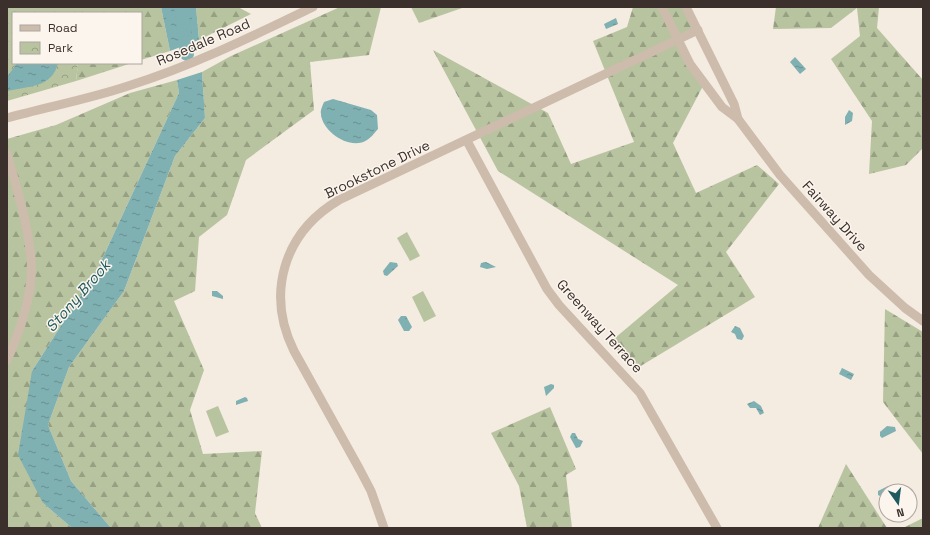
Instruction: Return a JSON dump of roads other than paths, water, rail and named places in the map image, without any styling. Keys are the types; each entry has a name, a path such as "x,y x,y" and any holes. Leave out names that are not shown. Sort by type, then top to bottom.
{"street":[{"name":"Rosedale Road","path":"7,124 7,118 94,97 164,74 206,57 313,7"},
{"name":"Fairway Drive","path":"662,7 678,40 700,78 727,113 738,119"},
{"name":"Fairway Drive","path":"686,7 734,104 738,119 780,176 869,275 900,304 923,321"},
{"name":"Brookstone Drive","path":"384,528 371,491 289,341 281,313 280,298 284,269 289,255 304,230 327,207 698,30"},
{"name":"Greenway Terrace","path":"467,141 547,289 559,305 640,393 717,528"},
{"path":"7,154 24,219 31,261 30,283 22,321 7,360"}],"water":[{"path":"161,7 196,7 199,40 170,51"},
{"path":"616,18 618,24 606,29 604,24"},
{"path":"795,57 806,69 800,74 790,62"},
{"path":"16,64 58,64 51,77 45,82 31,87 7,91 7,77"},
{"name":"Stony Brook","path":"202,72 205,118 175,156 124,291 69,367 48,425 71,481 111,528 72,528 43,503 18,455 32,371 98,268 179,93 177,80"},
{"path":"333,99 371,110 377,115 378,129 368,139 360,143 353,143 338,138 326,127 321,114 321,109 324,102"},
{"path":"849,110 853,113 852,121 845,125 845,117"},
{"path":"390,262 397,263 398,266 387,276 384,275 383,271"},
{"path":"486,262 496,267 487,269 480,267 481,263"},
{"path":"212,291 217,291 223,296 223,299 212,296"},
{"path":"401,316 406,316 412,327 409,331 404,331 398,320"},
{"path":"735,326 740,328 744,336 742,340 737,339 735,334 731,332"},
{"path":"842,368 854,374 851,380 839,374"},
{"path":"551,384 554,385 554,388 546,396 544,387"},
{"path":"245,397 248,401 236,405 236,401"},
{"path":"754,401 761,406 764,413 760,415 756,408 750,408 747,404"},
{"path":"887,426 895,427 896,431 882,438 880,436 880,432"},
{"path":"572,433 575,433 578,439 583,441 580,447 576,448 570,437"}],"waterway":[{"name":"Stony Brook","path":"181,7 187,54"}]}
